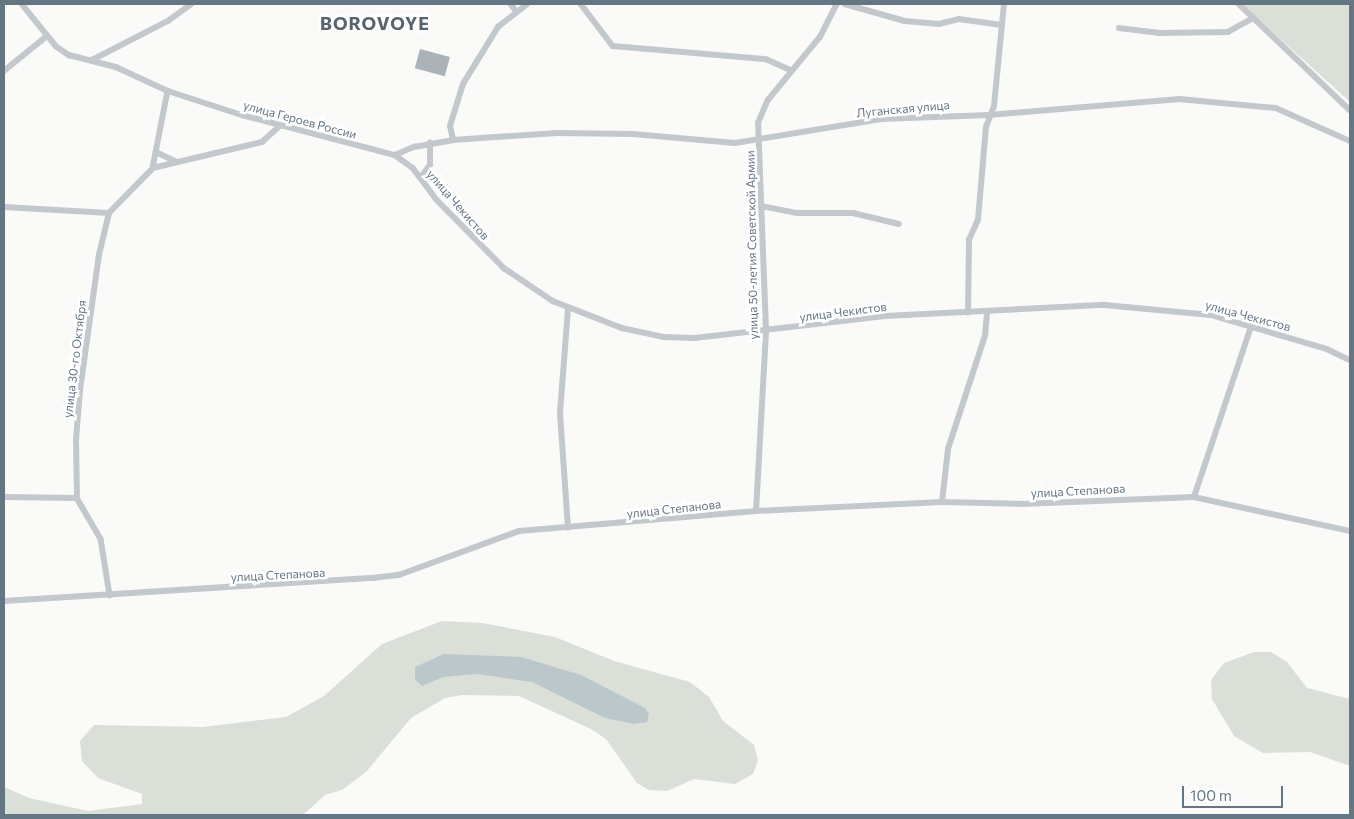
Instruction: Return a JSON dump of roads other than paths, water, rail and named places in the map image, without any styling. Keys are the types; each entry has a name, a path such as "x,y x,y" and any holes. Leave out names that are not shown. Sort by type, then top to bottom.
{"street":[{"name":"улица Героев России","path":"22,4 47,36 69,55 92,60 168,91 280,126 395,155"},
{"path":"92,60 168,21 192,4"},
{"path":"511,4 516,11"},
{"path":"395,155 430,143 453,140 450,126 463,84 487,41 516,11 527,4"},
{"path":"581,4 613,46 766,59 791,70"},
{"name":"улица 50-летия Советской Армии","path":"756,511 766,330 758,123 791,70 820,37 837,4"},
{"path":"845,4 905,21 939,24 959,19 1002,24"},
{"path":"968,314 969,240 978,220 989,115 994,106 1004,4"},
{"path":"1238,4 1350,110"},
{"path":"1119,28 1158,33 1228,32 1253,18"},
{"path":"4,71 47,36"},
{"path":"168,91 153,168 181,163 262,142 280,126"},
{"name":"Луганская улица","path":"453,140 557,133 736,143 760,136 881,119 989,115 1136,100 1255,104 1276,108 1350,140"},
{"path":"421,178 430,165 430,143"},
{"path":"156,152 168,161 181,163"},
{"name":"улица Чекистов","path":"395,155 421,178 470,236 504,268 568,308 622,328 664,337 766,330 885,316 968,314 1104,305 1183,310 1327,349 1350,360"},
{"name":"улица 30-го Октября","path":"78,498 76,440 80,390 99,255 110,213 153,168"},
{"path":"761,206 797,213 853,213 898,224"},
{"path":"4,208 110,213"},
{"path":"568,308 560,413 568,528"},
{"path":"942,502 948,449 985,336 987,313"},
{"path":"1194,497 1251,327"},
{"path":"4,497 78,498 101,539 110,595"},
{"name":"улица Степанова","path":"4,601 399,575 518,531 756,511 942,502 1023,504 1194,497 1350,531"}],"district":[{"name":"BOROVOYE","path":"375,23"}]}
